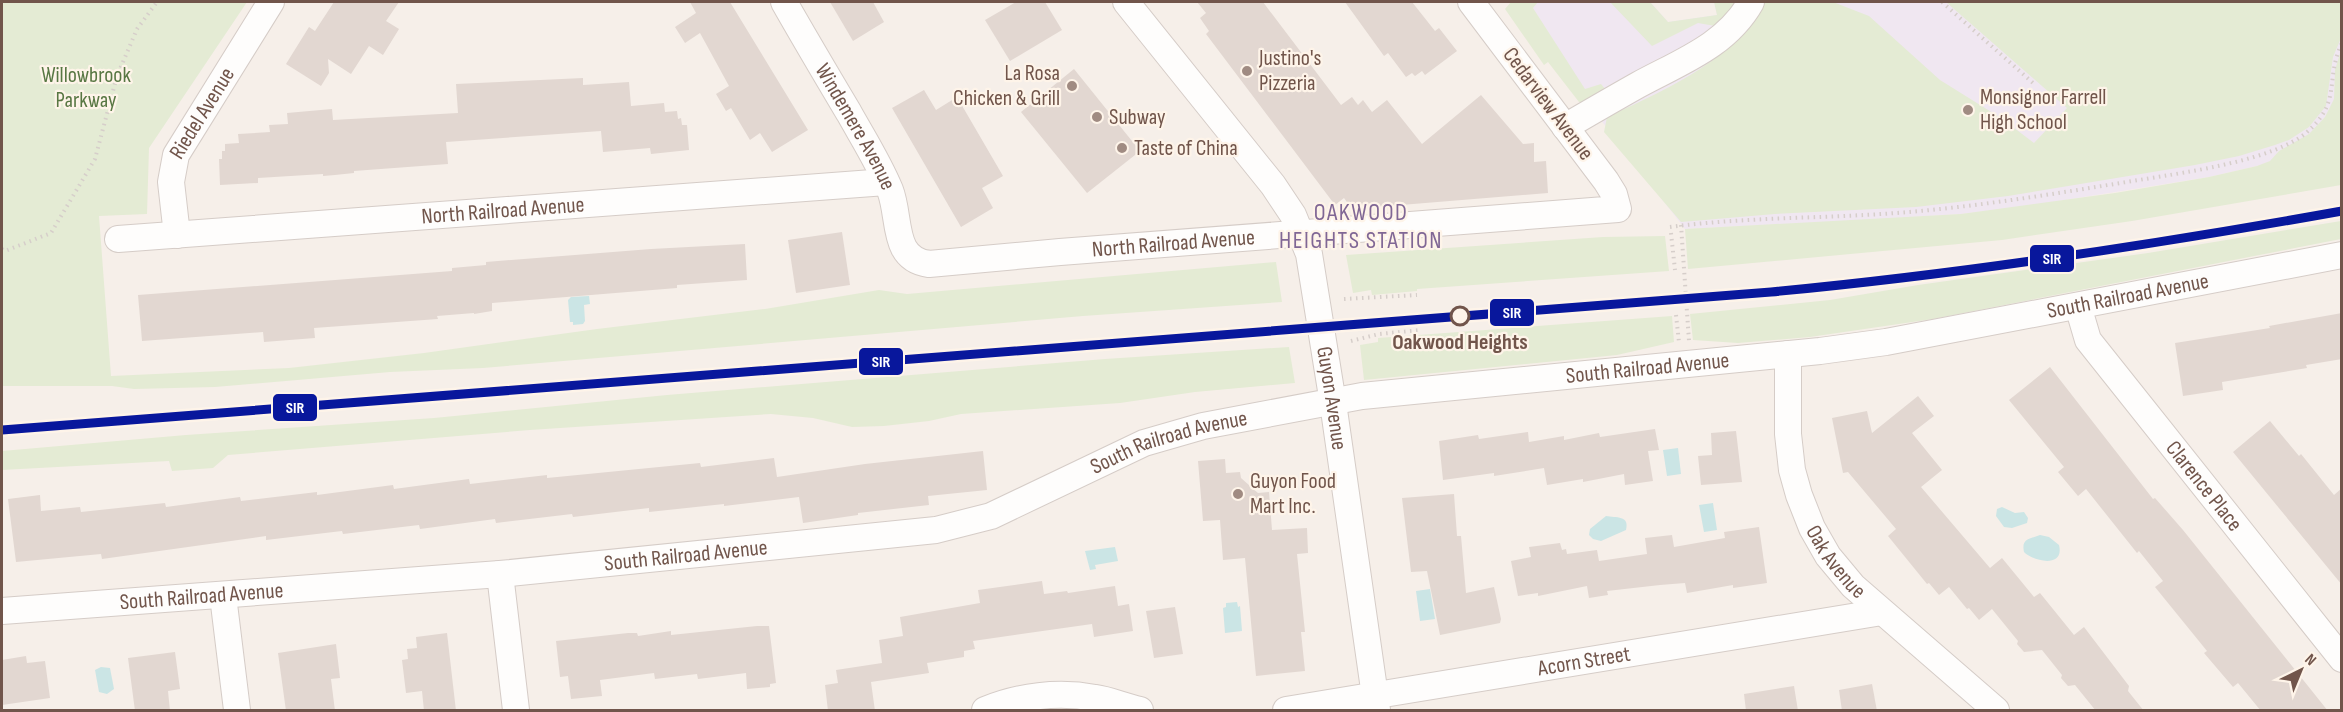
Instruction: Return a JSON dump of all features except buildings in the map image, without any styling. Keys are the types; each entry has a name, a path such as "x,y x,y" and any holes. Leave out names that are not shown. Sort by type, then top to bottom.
{"street":[{"name":"Riedel Avenue","path":"177,235 171,182 176,155 271,2"},
{"name":"Windemere Avenue","path":"784,2 886,182 896,210 903,250 910,258"},
{"name":"Guyon Avenue","path":"1126,2 1266,176 1286,204 1302,234 1311,265 1376,703"},
{"name":"Cedarview Avenue","path":"1471,2 1606,181 1614,194 1618,210"},
{"path":"1565,128 1639,84 1713,46 1744,14 1751,2"},
{"name":"North Railroad Avenue","path":"118,239 886,182"},
{"name":"North Railroad Avenue","path":"910,258 919,263 929,264 1618,210"},
{"name":"South Railroad Avenue","path":"2,611 500,574 915,533 957,526 1009,508 1119,454 1160,437 1331,393 1362,396 1788,354 1886,342 2342,255"},
{"name":"Clarence Place","path":"2078,306 2088,340 2342,659"},
{"name":"Oak Avenue","path":"1788,354 1788,435 1792,470 1812,528 1828,556 1853,586 1996,711"},
{"path":"500,574 516,711"},
{"path":"223,596 237,711"},
{"name":"Acorn Street","path":"1286,711 1376,703 1882,612"},
{"path":"985,711 1026,697 1061,694 1096,698 1140,711"}],"path":[{"path":"2,249 5,251 51,233 95,159 117,76 137,29 157,2"},
{"path":"1942,2 2033,83"},
{"path":"1670,227 1719,221 1920,211 2118,183 2240,160 2298,138 2325,114 2331,99 2332,76 2342,43"},
{"path":"1681,225 1689,342"},
{"path":"1671,233 1675,270"},
{"path":"1344,299 1417,295"},
{"path":"1676,315 1679,342"},
{"path":"1351,341 1379,334 1421,330"}],"shaded area":[{"name":"Monsignor Farrell High School","path":"1513,2 1650,2 1668,22 1717,15 1714,2 2341,2 2341,149 2304,155 2209,177 2028,206 1961,214 1685,229"}],"green space":[{"name":"Willowbrook Parkway","path":"2,2 247,2 149,148 147,214 99,216 111,376 289,368 424,353 765,309 879,290 907,294 1276,262 1282,302 1083,316 483,368 390,372 215,387 134,389 112,386 2,386"},
{"path":"1511,2 1538,2 1533,8 1585,89 1601,84 1606,90 1584,102 1579,102 1548,62 1544,65 1505,9"},
{"path":"1610,2 1650,2 1668,22 1717,15 1714,2 1737,2 1715,26 1698,23 1652,46"},
{"name":"Monsignor Farrell High School","path":"1764,2 1833,2 1869,16 1940,80 2001,118 2034,143 2067,108 1946,2 2341,2 2341,38 2333,57 2326,106 2309,127 2289,140 2239,156 2008,196 1916,207 1775,214 1681,222 1604,132 1607,117 1674,85 1717,57 1752,22"},
{"path":"2341,50 2341,185 2132,221 2002,240 1688,269 1685,229 1961,214 2115,193 2209,177 2257,166 2270,161 2279,151 2309,134 2325,117 2334,99 2335,70"},
{"path":"2341,221 2341,239 1933,319 1810,337 1738,343 1693,340 1690,314 1830,300 1918,285 2148,253"},
{"path":"1665,236 1669,271 1417,289 1417,291 1372,295 1371,290 1353,293 1346,255 1603,237"},
{"path":"1672,316 1674,342 1617,355 1364,380 1360,345 1378,342 1378,338"},
{"path":"1289,347 1295,383 1195,392 1120,403 961,414 929,421 884,426 852,427 813,418 771,414 530,430 228,455 213,468 172,471 169,461 2,470 2,451 186,435 434,418 667,395 1105,359"}],"water":[{"path":"589,296 590,304 584,305 585,321 583,324 573,325 573,322 570,322 568,300 571,297"},
{"path":"1678,448 1681,474 1667,476 1663,450"},
{"path":"1713,503 1717,530 1704,532 1699,505"},
{"path":"2002,507 2015,513 2024,512 2028,518 2027,523 2012,528 2004,527 1996,516 1997,509"},
{"path":"1606,516 1624,520 1627,525 1626,530 1601,541 1593,539 1589,535 1590,529"},
{"path":"2040,535 2049,537 2059,545 2060,553 2053,560 2040,560 2024,552 2025,542"},
{"path":"1115,547 1118,561 1095,565 1096,569 1090,570 1085,551"},
{"path":"1430,589 1435,619 1420,621 1416,591"},
{"path":"1237,602 1238,607 1240,606 1242,631 1225,633 1223,608 1226,607 1226,603"},
{"path":"101,667 110,668 114,689 107,694 99,692 95,670"}],"transit line":[{"name":"SIR","path":"2,430 1771,292 1914,277 2057,258 2342,211"}],"place":[{"name":"Justino's Pizzeria","path":"1247,71"},
{"name":"La Rosa Chicken & Grill","path":"1072,86"},
{"name":"Monsignor Farrell High School","path":"1968,110"},
{"name":"Subway","path":"1097,117"},
{"name":"Taste of China","path":"1122,148"},
{"name":"Oakwood Heights","path":"1460,316"},
{"name":"Guyon Food Mart Inc.","path":"1238,494"}],"district":[{"name":"OAKWOOD HEIGHTS STATION","path":"1361,226"}]}
